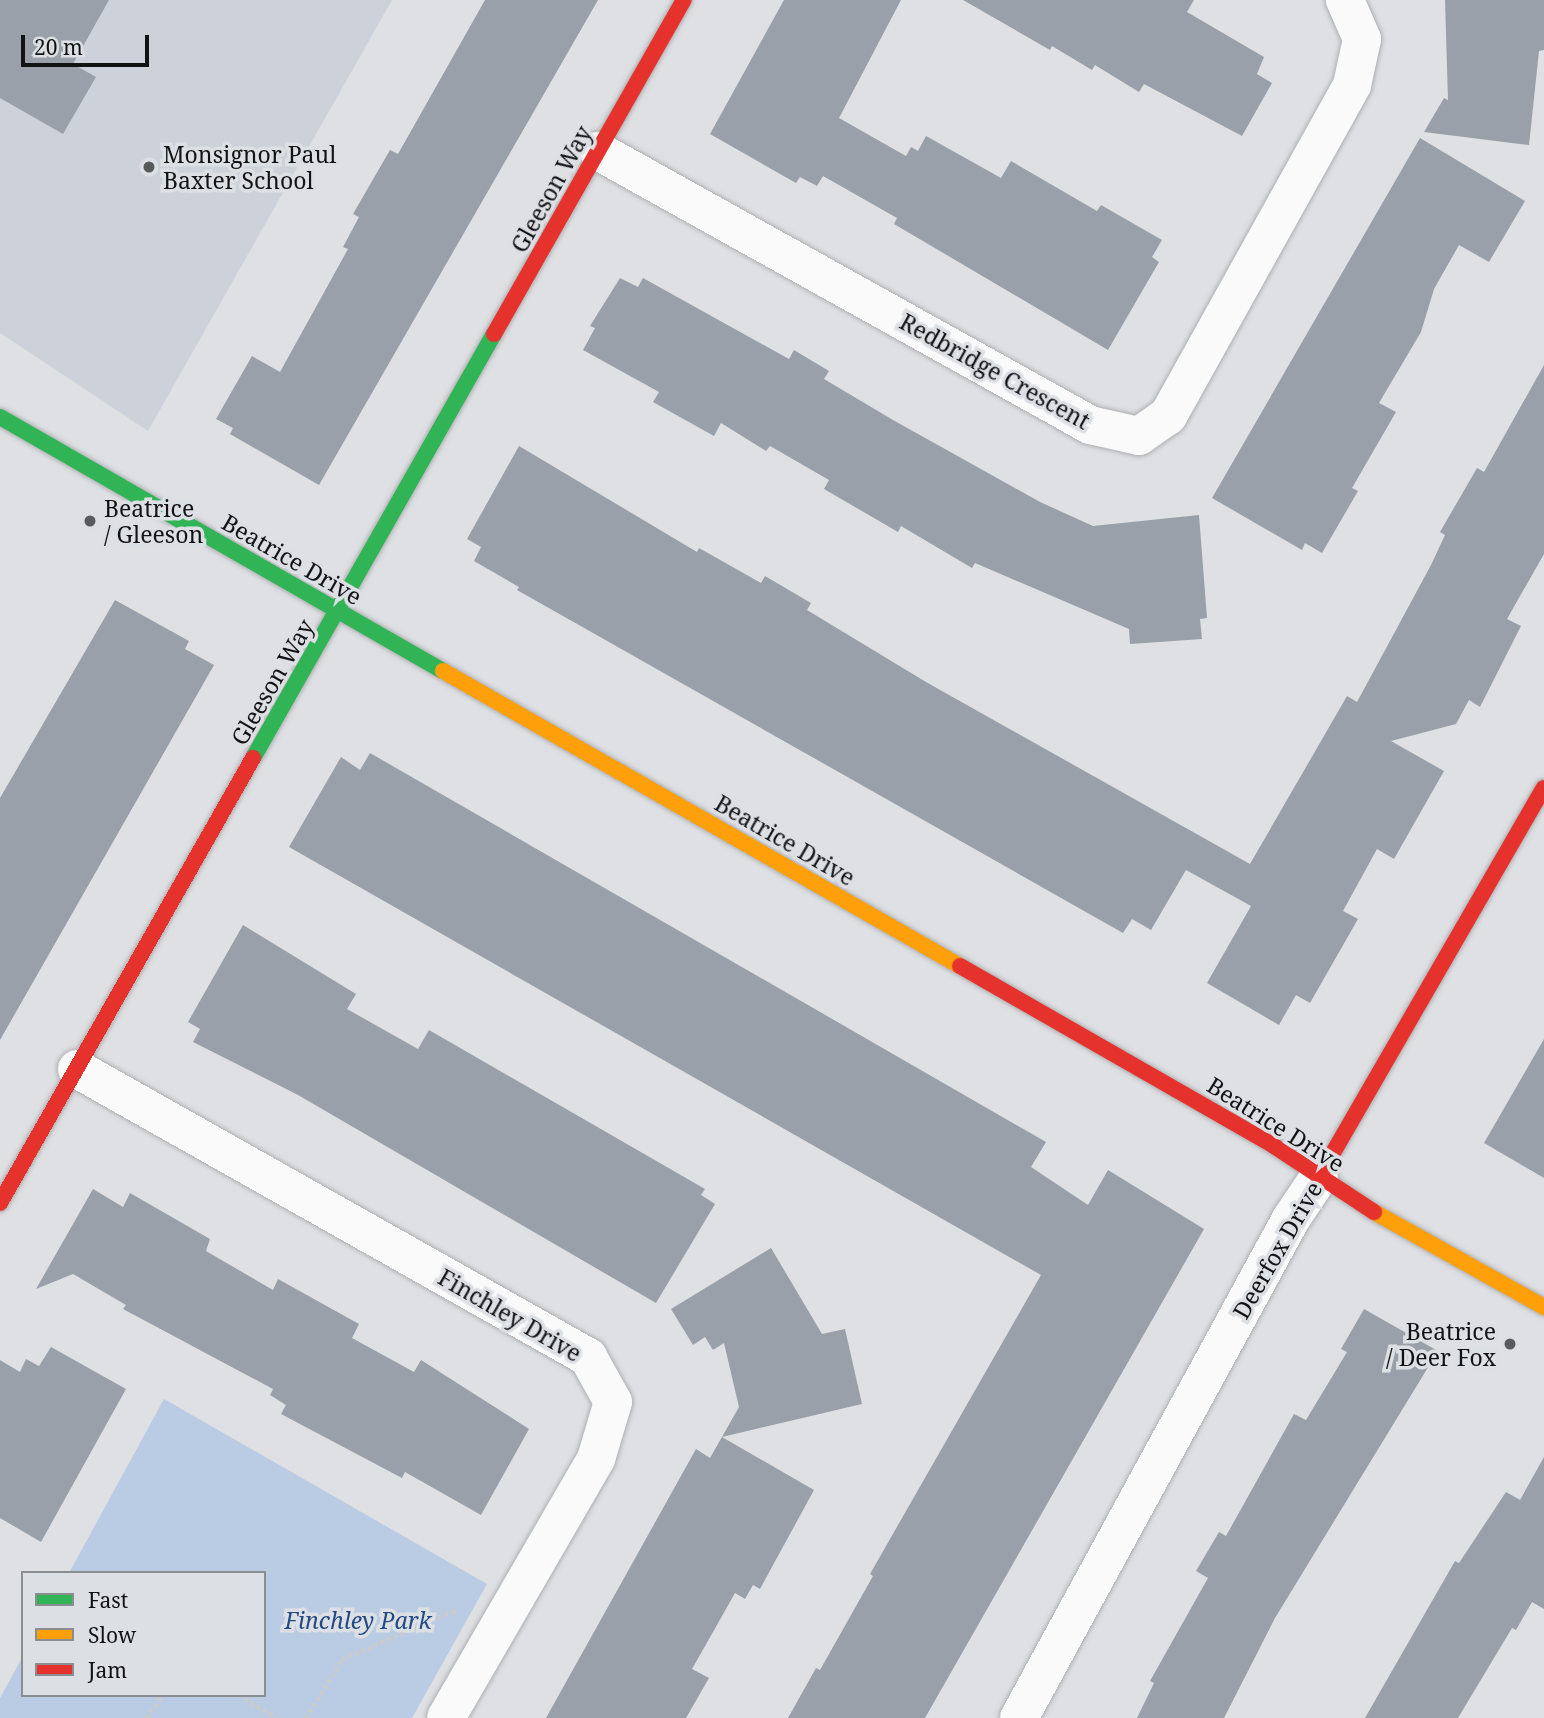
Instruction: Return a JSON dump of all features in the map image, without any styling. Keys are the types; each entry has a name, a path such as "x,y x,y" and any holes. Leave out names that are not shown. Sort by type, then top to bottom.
{"street":[{"name":"Gleeson Way","path":"0,1203 339,612 684,0"},
{"name":"Redbridge Crescent","path":"598,151 1090,425 1139,436 1168,416 1352,85 1362,40 1345,0"},
{"name":"Beatrice Drive","path":"0,417 1262,1139 1319,1177 1544,1307"},
{"name":"Deerfox Drive","path":"1019,1718 1291,1219 1319,1177 1544,788"},
{"name":"Finchley Drive","path":"77,1069 588,1357 613,1402 596,1459 446,1718"}],"path":[{"path":"306,1718 342,1659 452,1611 499,1625"},
{"path":"147,1718 161,1697"},
{"path":"242,1697 277,1718"}],"shaded area":[{"name":"Monsignor Paul Baxter School","path":"0,0 392,0 148,431 0,333"}],"green space":[{"name":"Finchley Park","path":"164,1399 487,1584 412,1718 0,1718 0,1698 21,1660 21,1697 266,1697 266,1571 70,1571"}],"building":[{"path":"0,0 109,0 73,64 96,77 63,134 0,98"},
{"path":"485,0 598,0 319,485 230,434 233,428 216,419 252,356 280,372 348,249 343,247 359,217 353,214 390,150 398,154"},
{"path":"784,0 901,0 839,118 906,156 911,147 918,151 926,136 1001,178 1011,161 1097,211 1101,205 1162,240 1152,257 1159,262 1108,350 894,224 897,218 823,176 817,186 800,177 796,183 710,134"},
{"path":"963,0 1194,0 1187,12 1264,57 1257,74 1272,83 1242,136 1144,84 1139,92 1095,65 1092,70 1052,46 1050,50"},
{"path":"1445,0 1544,0 1544,50 1539,51 1529,145 1424,132 1444,98 1448,100"},
{"path":"1420,138 1525,201 1489,262 1459,245 1434,289 1421,332 1379,403 1396,412 1352,488 1358,491 1322,553 1305,543 1302,550 1212,498"},
{"path":"620,278 638,287 643,278 789,359 794,350 829,371 824,379 893,420 1040,502 1093,526 1199,515 1207,618 1200,619 1202,639 1130,644 1129,629 975,563 972,568 901,526 898,532 824,489 829,480 770,446 766,451 721,423 714,436 653,402 659,392 583,350 595,328 590,326"},
{"path":"1544,365 1544,554 1507,619 1521,626 1480,707 1469,700 1456,724 1391,741 1444,771 1394,859 1377,849 1343,911 1358,919 1310,1003 1296,995 1279,1025 1207,983 1251,906 1186,870 1151,930 1132,919 1123,933 517,590 519,587 474,561 481,547 467,539 519,446 697,552 699,548 761,583 765,576 811,603 807,610 926,682 1250,864 1347,696 1357,702 1431,565 1445,535 1440,532 1477,468 1484,472"},
{"path":"115,600 189,641 185,649 214,665 0,1040 0,798"},
{"path":"370,753 1046,1142 1031,1167 1088,1205 1108,1170 1204,1229 925,1718 788,1718 816,1668 820,1670 873,1576 870,1574 1041,1275 289,847 341,757 360,770"},
{"path":"243,925 356,994 347,1009 418,1049 429,1030 705,1189 701,1195 715,1204 656,1303 298,1095 193,1042 200,1029 188,1022"},
{"path":"1544,1039 1544,1178 1484,1143"},
{"path":"93,1189 123,1207 130,1193 210,1239 206,1251 273,1290 278,1279 359,1324 352,1338 414,1372 421,1360 529,1429 481,1515 405,1472 402,1478 281,1414 286,1405 270,1395 273,1389 123,1309 126,1305 73,1274 36,1289"},
{"path":"771,1248 822,1334 845,1329 862,1404 722,1437 814,1490 760,1589 753,1585 745,1599 735,1593 692,1669 709,1678 686,1718 546,1718 696,1449 710,1458 739,1407 724,1343 713,1350 705,1337 693,1345 671,1309"},
{"path":"1364,1309 1438,1351 1275,1618 1224,1718 1137,1718 1154,1683 1150,1681 1208,1578 1196,1571 1219,1532 1226,1536 1294,1414 1306,1420 1347,1352 1341,1349"},
{"path":"51,1347 126,1389 41,1542 0,1518 0,1360 20,1372 26,1359 39,1366"},
{"path":"1544,1457 1544,1609 1532,1602 1516,1630 1512,1628 1458,1718 1365,1718 1455,1561 1459,1563 1506,1492 1520,1500"}],"traffic: fast":[{"path":"253,758 494,334"},
{"path":"0,417 443,671"}],"traffic: slow":[{"path":"443,671 960,966"},
{"path":"1374,1212 1544,1307"}],"traffic: jam":[{"path":"494,334 684,0"},
{"path":"0,1203 253,758"},
{"path":"1319,1177 1544,788"},
{"path":"960,966 1274,1146 1374,1212"}],"place":[{"name":"Monsignor Paul Baxter School","path":"149,167"},
{"name":"Beatrice / Gleeson","path":"90,521"},
{"name":"Beatrice / Deer Fox","path":"1510,1344"}]}
